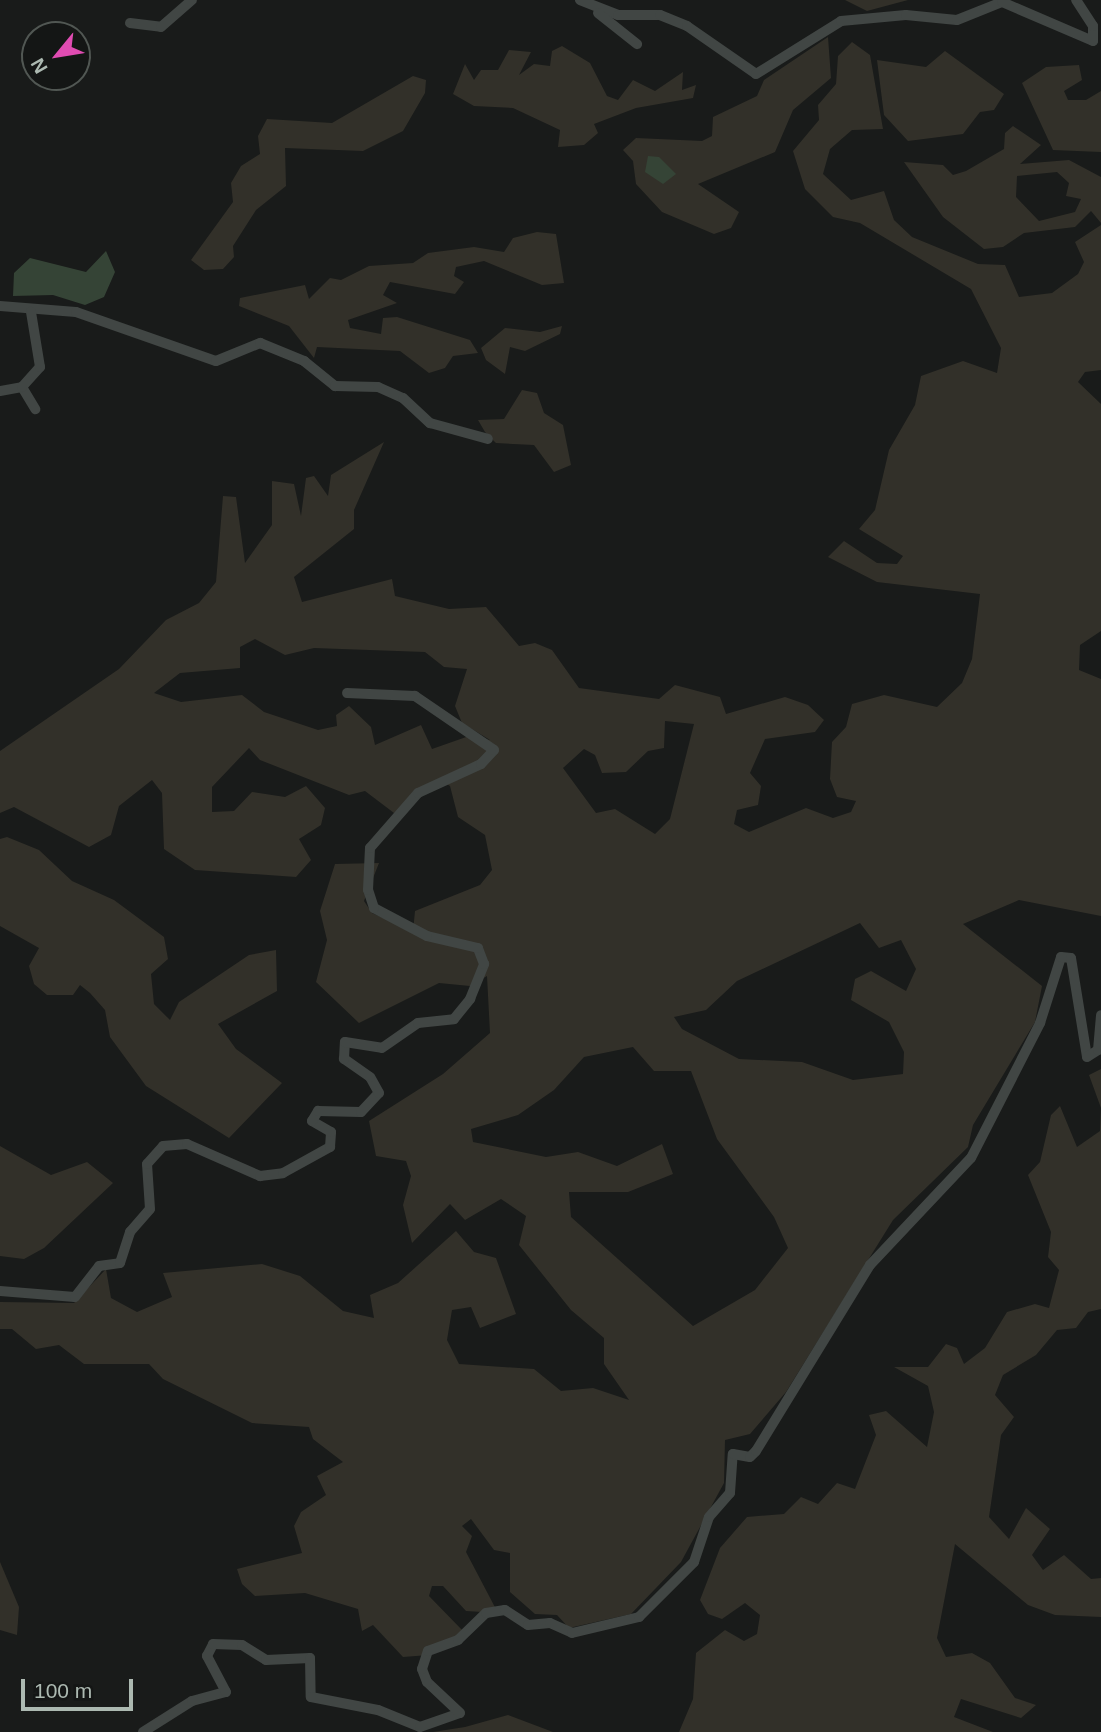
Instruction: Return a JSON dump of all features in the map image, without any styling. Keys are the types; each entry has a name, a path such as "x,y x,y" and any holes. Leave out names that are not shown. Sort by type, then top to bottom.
{"street":[{"path":"130,23 161,27 192,0"},
{"path":"580,0 637,44"},
{"path":"592,9 680,22 756,74 841,20 905,15 957,20 1002,2 1093,41 1093,26 1076,0"},
{"path":"0,306 31,312 76,312 216,361 260,343 304,361 335,386 386,390 430,423 488,439"},
{"path":"0,391 22,387 40,367 31,312"},
{"path":"22,387 35,409"},
{"path":"0,1290 75,1297 93,1271 120,1263 130,1232 150,1209 145,1172 163,1146 187,1144 260,1177 282,1173 330,1147 331,1132 312,1121 318,1111 361,1112 379,1093 370,1077 344,1059 345,1042 382,1048 418,1023 454,1019 470,999 484,964 478,948 427,936 374,908 368,890 370,848 418,793 481,764 494,750 415,696 347,693"},
{"path":"143,1732 192,1701 226,1692 207,1652 228,1642 266,1660 310,1658 311,1697 378,1710 420,1727 460,1713 427,1682 422,1669 428,1651 457,1640 486,1613 505,1610 528,1625 550,1623 572,1633 639,1617 694,1562 709,1517 730,1493 733,1454 750,1457 756,1451 870,1265 971,1158 1040,1023 1061,957 1071,958 1087,1058 1098,1050 1101,1015"}],"shaded area":[{"path":"845,0 908,0 867,11"},
{"path":"828,37 831,78 793,110 775,152 698,184 739,212 731,228 714,234 662,212 636,184 633,161 623,150 636,138 702,141 712,136 713,117 757,96 764,80"},
{"path":"852,42 870,55 883,129 852,130 830,149 823,174 851,200 884,191 894,220 912,237 978,264 1005,265 1019,297 1052,293 1078,274 1084,262 1075,242 1101,225 1101,370 1085,372 1078,382 1101,404 1101,631 1080,645 1079,670 1101,679 1101,916 1019,900 963,924 1042,986 1035,1022 973,1125 968,1147 893,1220 786,1392 750,1434 725,1440 724,1483 681,1562 631,1614 569,1628 557,1615 535,1614 510,1592 510,1553 494,1550 471,1519 462,1526 472,1536 466,1552 498,1613 466,1611 443,1586 432,1586 429,1596 464,1632 429,1655 403,1657 373,1625 362,1631 358,1609 305,1593 255,1596 242,1584 237,1569 302,1553 294,1526 301,1512 326,1495 317,1476 343,1462 313,1439 309,1427 252,1423 163,1379 149,1364 84,1364 59,1345 36,1349 12,1329 0,1329 0,1302 74,1303 106,1269 111,1298 137,1312 172,1297 163,1273 262,1264 300,1276 343,1311 374,1318 370,1295 398,1283 456,1231 474,1252 496,1258 516,1314 480,1328 471,1307 452,1310 447,1340 459,1364 534,1369 561,1391 593,1388 629,1400 604,1364 604,1338 571,1310 519,1245 526,1216 501,1199 465,1220 450,1204 412,1243 403,1205 411,1176 406,1161 376,1156 369,1121 443,1074 490,1033 487,976 470,986 439,983 359,1023 316,982 327,940 320,911 335,864 379,863 364,901 372,913 413,931 415,911 480,885 492,870 485,835 458,817 450,786 439,779 394,813 365,791 349,795 260,760 249,748 212,787 212,812 234,811 252,792 285,797 306,786 325,808 321,825 299,839 311,860 296,877 195,870 164,849 162,793 152,780 119,806 111,835 89,847 14,807 0,813 0,751 119,669 166,620 199,603 216,582 223,496 236,497 245,563 272,525 272,481 294,484 301,516 306,478 314,476 328,496 331,475 384,442 354,510 354,529 294,577 302,602 392,579 395,596 449,609 486,607 519,646 535,643 552,650 579,688 659,699 675,685 720,697 726,714 785,697 808,705 824,720 815,732 765,739 750,773 761,786 758,805 737,810 734,824 749,832 806,808 833,818 851,812 856,801 837,797 830,779 832,742 846,727 852,704 884,695 937,707 962,683 972,659 980,594 877,582 828,557 844,541 877,563 897,564 903,556 859,529 875,510 889,450 915,405 921,376 963,361 997,373 1001,348 971,289 860,223 833,217 805,189 793,151 819,120 818,105 836,84 838,56","holes":["255,639 285,655 314,648 425,652 444,667 467,669 455,706 462,723 490,740 469,736 432,749 421,725 375,745 371,727 349,706 336,715 337,726 318,730 264,712 242,695 181,702 154,693 180,673 240,668 240,647","665,721 694,724 670,819 655,834 615,809 596,813 563,768 584,749 595,755 602,773 626,772 648,751 664,748","860,923 879,948 901,940 916,969 906,991 871,971 855,979 851,1000 889,1022 904,1052 903,1074 853,1080 802,1062 739,1059 682,1029 674,1017 706,1010 737,981","633,1047 654,1071 691,1071 717,1139 774,1217 788,1248 755,1290 693,1326 571,1217 569,1192 628,1192 673,1174 662,1144 617,1166 578,1152 546,1157 473,1142 471,1129 518,1115 554,1090 584,1057"]},
{"path":"562,46 590,63 607,96 618,100 633,80 655,91 683,72 682,90 696,85 693,98 636,108 594,124 598,133 584,145 558,147 560,130 513,108 474,106 453,94 465,64 474,80 481,70 498,70 509,50 531,52 519,75 534,64 550,66 552,51"},
{"path":"945,51 1004,94 994,110 980,112 963,134 908,141 884,115 877,60 926,67"},
{"path":"1079,65 1082,80 1064,91 1068,100 1086,100 1101,91 1101,152 1053,150 1022,83 1046,67"},
{"path":"413,76 426,80 425,93 403,131 363,151 285,148 286,186 256,210 233,246 234,257 223,269 204,270 191,260 233,202 231,183 241,166 260,154 258,136 267,119 332,123"},
{"path":"1013,126 1041,145 1020,164 1069,160 1101,177 1101,223 1091,211 1075,227 1024,233 1003,247 984,249 943,217 904,162 943,165 953,175 966,171 1004,149 1005,133","holes":["1057,172 1069,183 1066,196 1081,199 1075,212 1039,221 1016,197 1017,176"]},
{"path":"648,156 659,157 676,174 663,184 645,172"},
{"path":"537,232 556,234 564,283 542,285 484,261 456,267 454,276 464,282 455,294 390,282 383,295 397,303 348,320 350,328 381,334 383,318 397,317 470,340 478,353 453,356 445,368 429,373 400,351 317,347 314,358 289,326 239,306 240,298 305,285 309,299 330,278 341,280 369,266 413,263 428,253 474,247 504,252 513,238"},
{"path":"106,251 115,272 104,297 85,305 53,295 13,296 14,273 30,258 86,272"},
{"path":"562,326 560,334 525,351 510,347 505,374 486,360 481,348 505,328 540,332"},
{"path":"522,390 537,393 544,413 563,425 571,465 554,472 534,445 496,443 485,432 478,420 504,419"},
{"path":"7,837 39,850 72,881 114,900 164,937 168,959 151,974 154,1004 170,1020 179,1002 249,955 276,950 277,991 218,1024 236,1049 282,1083 229,1138 146,1086 110,1037 105,1010 80,985 73,995 47,995 34,984 29,966 39,948 0,926 0,839"},
{"path":"1101,1069 1101,1108 1089,1075"},
{"path":"1060,1106 1077,1147 1100,1131 1101,1108 1101,1309 1088,1312 1076,1328 1057,1330 1036,1355 1003,1375 995,1395 1014,1417 1001,1435 989,1517 1009,1539 1026,1508 1050,1529 1032,1555 1043,1570 1064,1555 1091,1579 1101,1578 1101,1617 1055,1615 1028,1605 955,1544 937,1638 946,1657 972,1653 990,1663 1015,1698 1036,1705 1021,1718 961,1699 954,1717 993,1732 679,1732 693,1699 696,1653 725,1630 744,1641 757,1634 760,1615 745,1603 722,1619 708,1614 700,1600 720,1548 747,1517 784,1514 801,1497 818,1504 837,1483 855,1489 876,1435 869,1415 886,1411 927,1447 934,1412 928,1386 894,1367 928,1367 946,1344 957,1348 964,1364 985,1348 1007,1312 1035,1304 1049,1308 1059,1270 1048,1257 1051,1232 1028,1175 1040,1162 1051,1115"},
{"path":"0,1146 51,1175 87,1162 113,1183 44,1248 24,1259 0,1256"},
{"path":"0,1562 19,1607 17,1635 0,1630"},
{"path":"508,1715 553,1732 433,1732 465,1727"}]}
